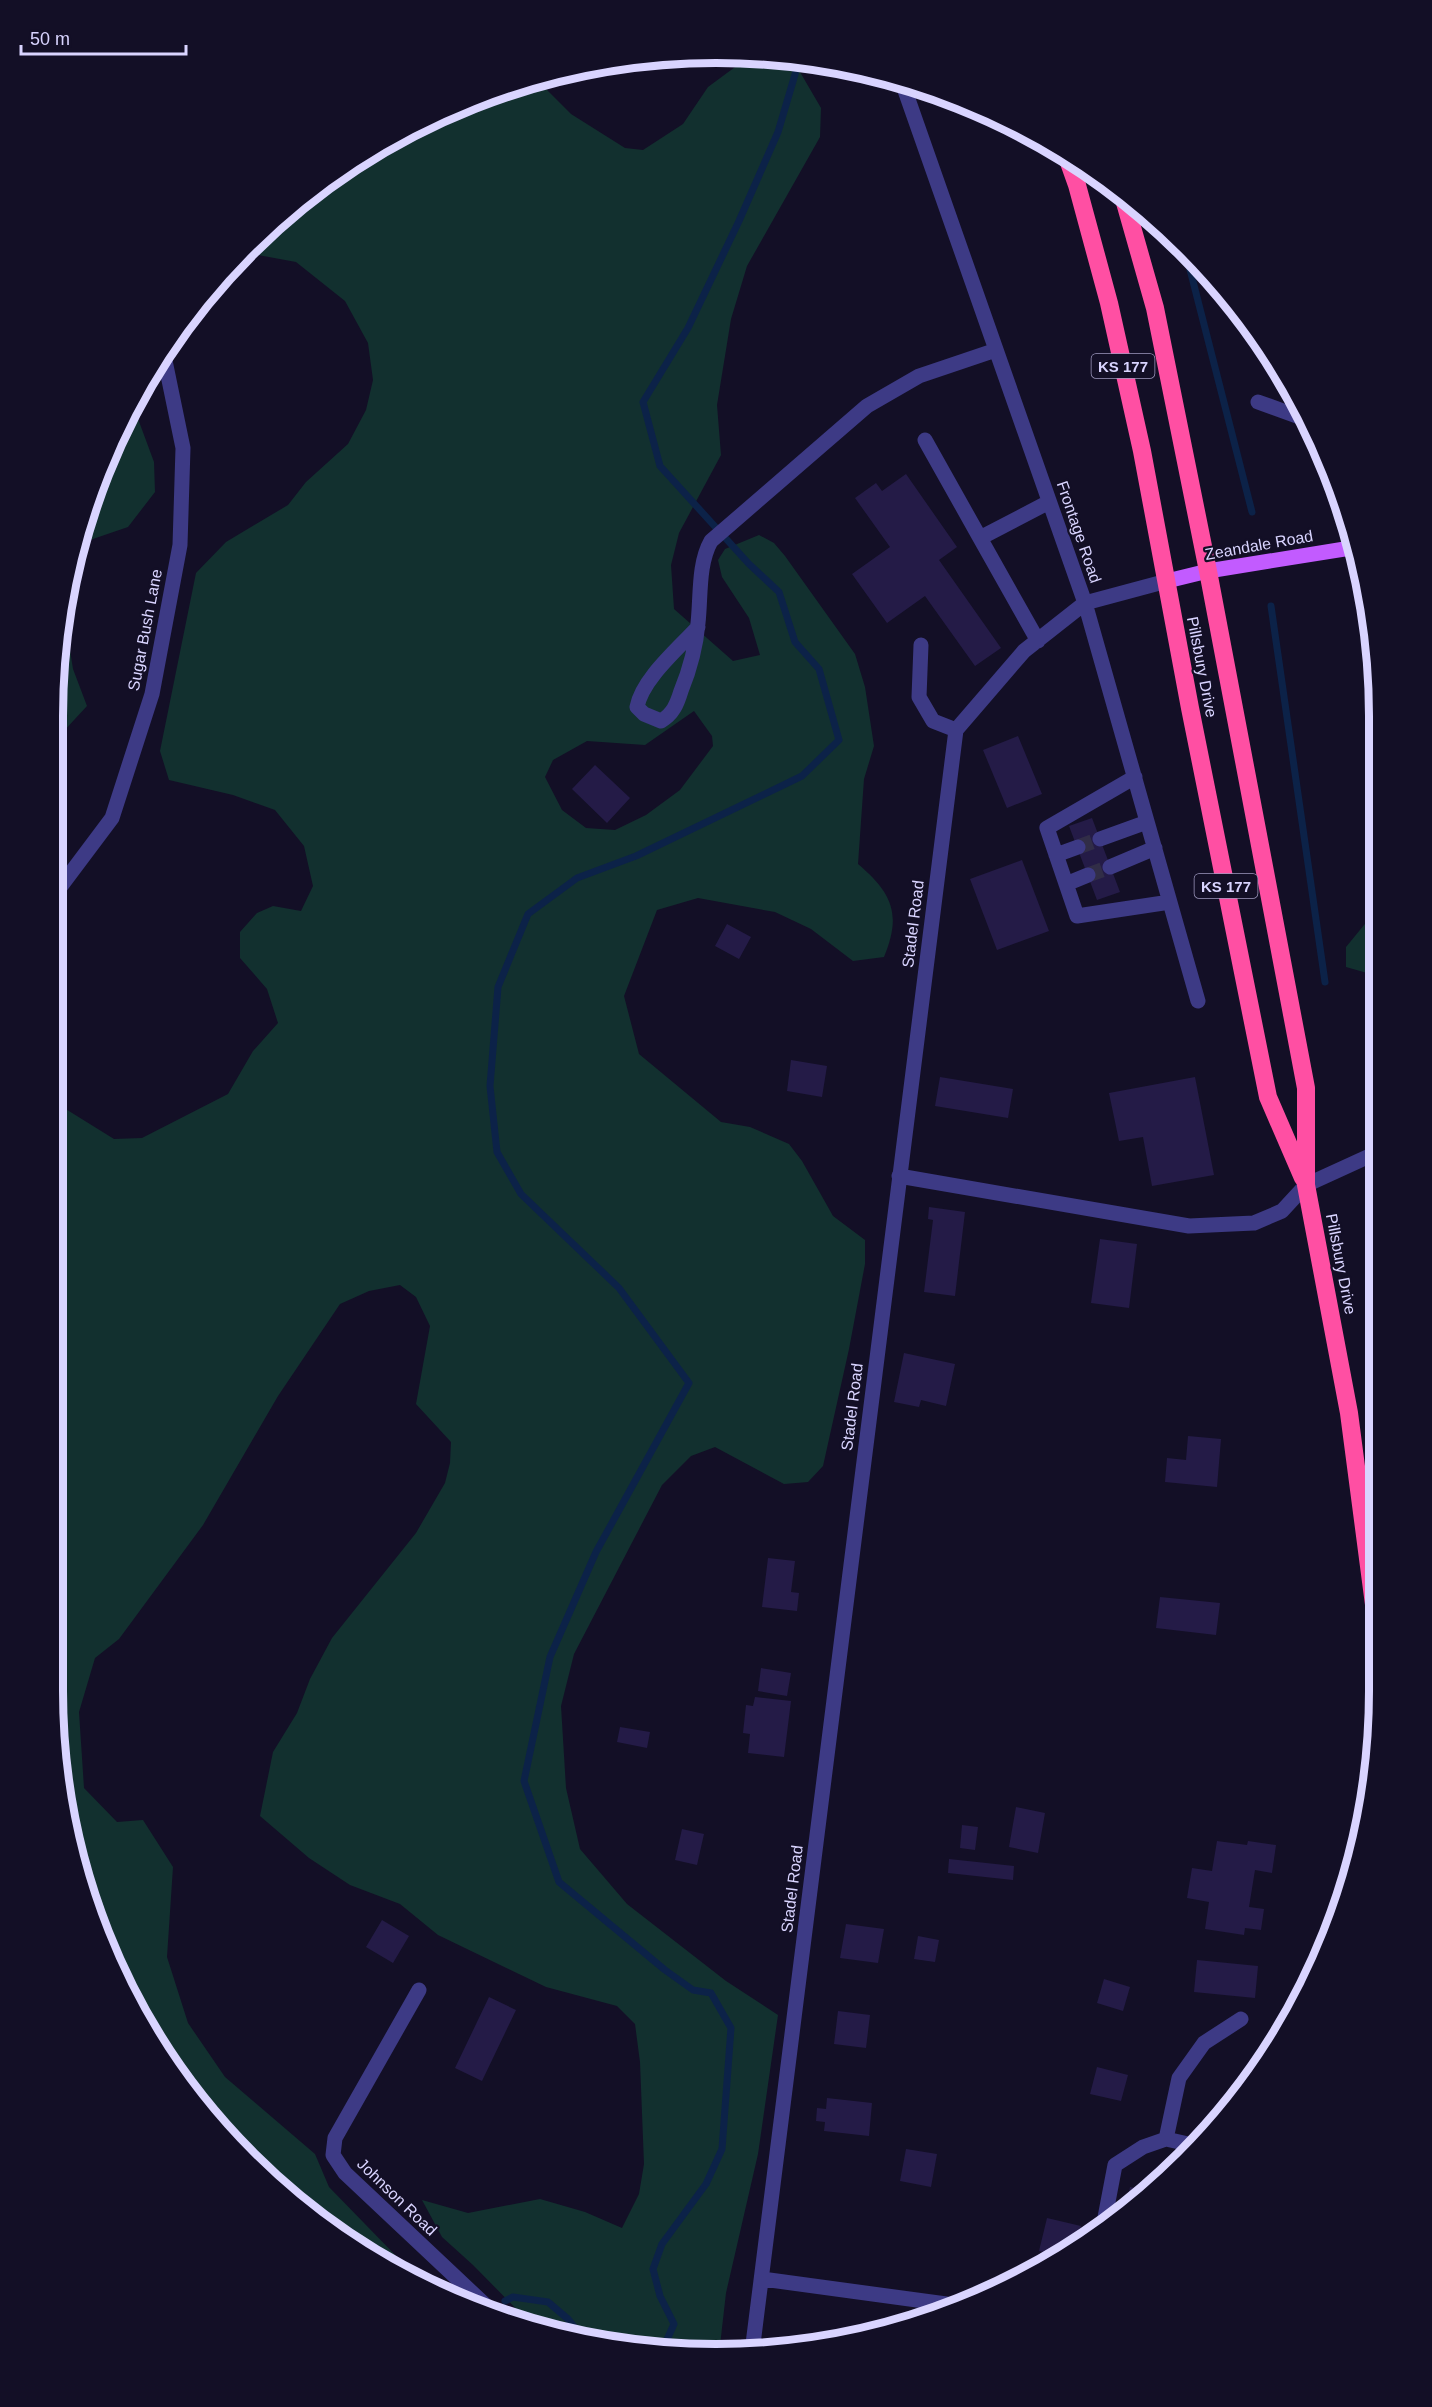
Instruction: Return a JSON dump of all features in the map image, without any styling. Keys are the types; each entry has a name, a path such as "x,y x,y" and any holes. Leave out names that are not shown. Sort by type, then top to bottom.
{"highway":[{"name":"Pillsbury Drive","path":"1071,168 1109,303 1142,452 1268,1097 1306,1185"},
{"name":"Pillsbury Drive","path":"1127,208 1155,308 1208,572 1306,1088 1306,1185 1349,1413 1369,1566"}],"main road":[{"name":"Zeandale Road","path":"1167,581 1347,549"}],"street":[{"name":"Frontage Road","path":"905,91 1085,603 1198,1001"},
{"path":"698,627 648,682 638,698 637,707 644,714 661,721 669,716 690,668 698,627 704,554 711,541 867,406 919,376 996,350"},
{"name":"Sugar Bush Lane","path":"63,883 112,818 152,694 180,544 183,448 166,364"},
{"path":"1258,402 1296,416"},
{"path":"925,440 1038,641"},
{"path":"980,538 1049,502"},
{"path":"921,645 919,697 933,721 956,730 1024,651 1085,603 1167,581"},
{"name":"Stadel Road","path":"753,2343 956,730"},
{"path":"1134,777 1047,828 1077,916 1170,902"},
{"path":"1100,839 1147,822"},
{"path":"1056,855 1078,847"},
{"path":"1110,867 1155,848"},
{"path":"1066,884 1088,875"},
{"path":"899,1176 1189,1226 1254,1222 1282,1211 1306,1185 1369,1156"},
{"name":"Johnson Road","path":"419,1990 335,2138 333,2155 345,2173 479,2299"},
{"path":"1166,2139 1179,2078 1204,2043 1241,2019"},
{"path":"1105,2215 1115,2165 1143,2147 1166,2139 1187,2144"},
{"path":"762,2279 941,2303"}],"green space":[{"path":"740,64 798,69 821,108 820,137 747,266 731,319 717,405 721,455 679,533 671,565 674,609 733,661 760,655 749,618 722,577 718,560 725,549 759,535 774,543 785,556 855,654 865,687 874,746 864,779 858,864 886,895 893,916 884,957 853,961 811,929 775,912 698,898 657,910 624,996 639,1054 721,1122 750,1127 789,1144 802,1161 833,1216 865,1240 865,1264 823,1466 808,1482 784,1484 715,1447 691,1456 662,1485 574,1654 561,1706 566,1788 580,1849 627,1904 726,1981 778,2015 758,2154 726,2293 720,2344 716,2344 673,2343 631,2338 547,2322 521,2314 442,2237 422,2200 468,2213 540,2199 585,2212 622,2228 639,2194 644,2164 640,2062 635,2024 617,2006 546,1987 438,1935 400,1904 350,1885 309,1858 260,1816 273,1752 297,1713 310,1679 332,1638 416,1533 445,1483 450,1463 451,1442 416,1404 430,1326 416,1297 400,1285 369,1291 340,1304 278,1396 203,1525 119,1639 95,1658 79,1712 84,1788 117,1822 143,1820 173,1867 167,1957 188,2023 225,2077 315,2154 329,2187 407,2266 353,2234 318,2209 254,2153 198,2089 150,2018 113,1941 85,1860 69,1776 64,1734 63,1691 63,1107 114,1139 142,1138 228,1094 253,1051 278,1023 267,989 240,958 240,932 257,913 273,906 301,911 313,886 304,846 275,810 233,795 169,780 160,751 196,573 226,542 288,505 306,482 348,444 366,410 373,380 368,343 345,301 296,262 254,254 318,198 390,150 466,113 543,86 571,114 625,148 643,150 683,124 708,87","holes":["694,711 712,736 713,746 680,790 646,815 615,830 586,828 562,810 545,777 553,760 587,741 645,745"]},
{"path":"136,415 154,462 155,492 128,527 87,541 113,466"},
{"path":"68,638 73,669 87,706 63,732 64,673"},
{"path":"1369,919 1369,974 1346,967 1346,947"}],"building":[{"path":"906,474 957,547 939,560 1001,648 975,666 925,596 887,623 852,574 890,547 855,498 876,483 882,491"},
{"path":"1018,736 1042,794 1007,808 983,750"},
{"path":"595,765 630,798 607,823 572,789"},
{"path":"1092,818 1120,892 1097,900 1069,826"},
{"path":"1022,860 1049,931 997,950 970,879"},
{"path":"727,924 751,937 739,959 715,946"},
{"path":"791,1060 827,1066 822,1097 787,1091"},
{"path":"940,1077 1013,1089 1008,1118 935,1106"},
{"path":"1195,1077 1214,1175 1152,1186 1143,1137 1119,1141 1109,1093"},
{"path":"929,1207 965,1212 955,1296 924,1292 933,1220 928,1219"},
{"path":"1100,1239 1137,1244 1129,1308 1091,1303"},
{"path":"904,1353 955,1364 946,1406 921,1400 919,1407 894,1402"},
{"path":"1188,1436 1221,1439 1217,1487 1165,1482 1167,1458 1186,1460"},
{"path":"768,1558 795,1561 791,1592 799,1593 797,1611 762,1607"},
{"path":"1160,1597 1220,1603 1216,1635 1156,1628"},
{"path":"761,1668 791,1673 787,1696 758,1691"},
{"path":"755,1697 791,1701 784,1757 748,1753 750,1734 743,1733 746,1705 753,1706"},
{"path":"620,1727 650,1732 647,1748 617,1742"},
{"path":"1016,1807 1045,1813 1038,1853 1009,1847"},
{"path":"962,1825 978,1827 975,1850 960,1848"},
{"path":"682,1829 704,1834 697,1865 675,1860"},
{"path":"1217,1841 1247,1845 1248,1841 1276,1845 1272,1873 1255,1870 1249,1907 1264,1909 1261,1930 1245,1928 1244,1935 1205,1929 1209,1902 1187,1898 1192,1868 1212,1871"},
{"path":"949,1859 1014,1866 1013,1880 948,1873"},
{"path":"382,1920 409,1936 393,1963 366,1947"},
{"path":"846,1924 884,1929 878,1963 840,1958"},
{"path":"918,1936 939,1940 935,1962 914,1959"},
{"path":"1197,1960 1258,1966 1255,1998 1194,1992"},
{"path":"1104,1979 1130,1987 1123,2011 1097,2003"},
{"path":"489,1997 516,2010 482,2081 455,2068"},
{"path":"838,2011 870,2015 866,2048 834,2044"},
{"path":"1097,2067 1128,2075 1121,2101 1090,2094"},
{"path":"827,2098 872,2103 869,2136 824,2131 825,2122 816,2121 817,2108 826,2109"},
{"path":"906,2149 937,2154 931,2187 900,2181"},
{"path":"1130,2187 1139,2189 1128,2198"},
{"path":"1047,2218 1081,2226 1079,2234 1049,2253 1039,2251"}],"waterway":[{"path":"666,2342 674,2324 660,2296 653,2269 662,2244 706,2184 722,2149 731,2028 711,1993 693,1990 665,1970 559,1882 524,1781 550,1657 596,1552 689,1383 619,1288 521,1194 497,1152 490,1086 498,987 528,914 577,878 636,856 802,776 839,740 819,669 795,642 779,592 749,564 660,466 643,402 688,328 739,221 778,132 797,68"},
{"path":"1189,266 1252,512"},
{"path":"1271,606 1325,982"},
{"path":"505,2301 513,2297 548,2302 575,2328"}],"tunnel":[{"path":"1078,847 1100,839"},
{"path":"1088,875 1110,867"}]}
